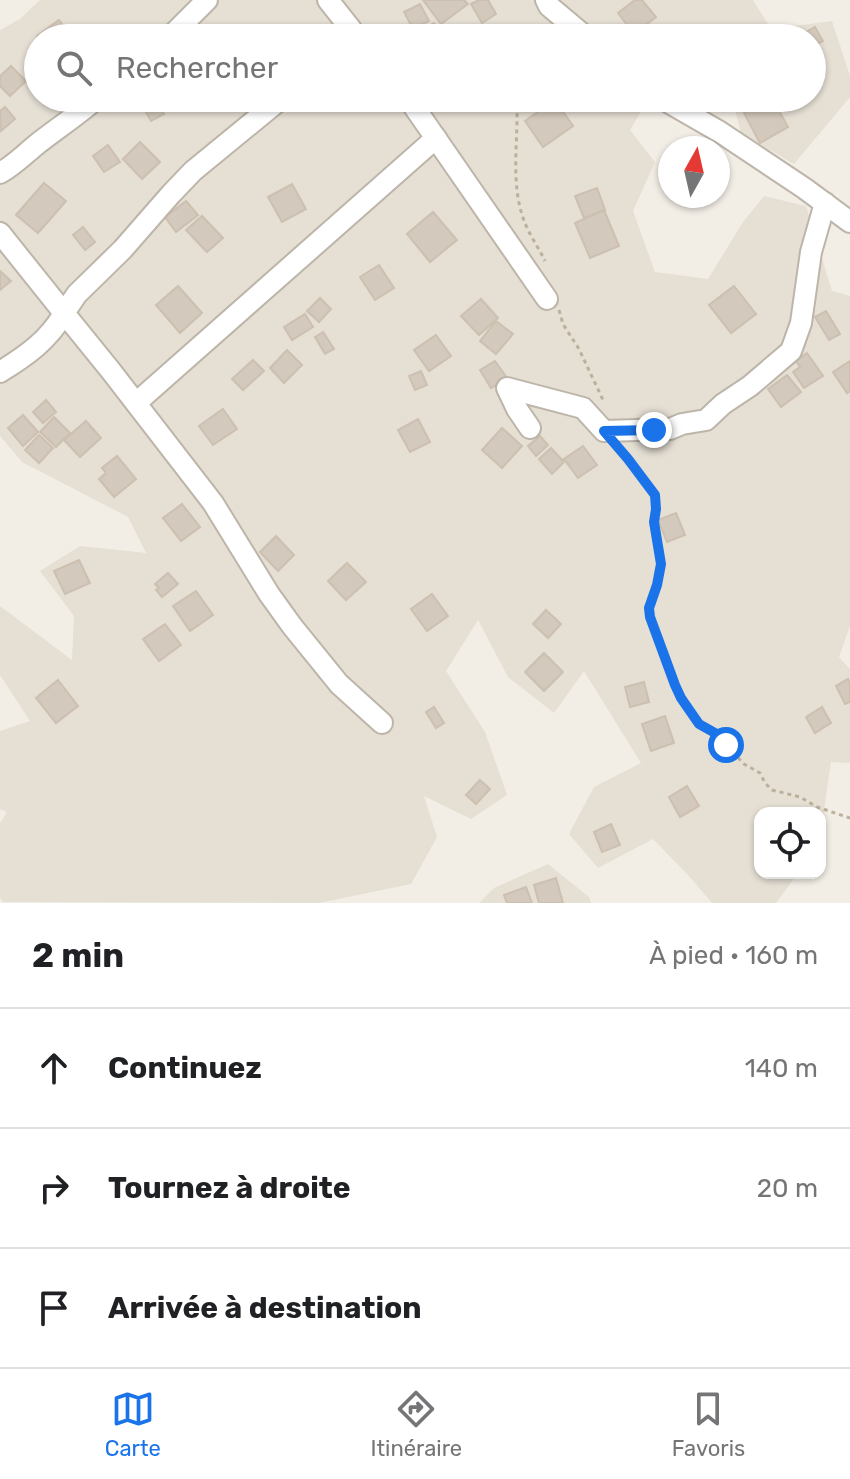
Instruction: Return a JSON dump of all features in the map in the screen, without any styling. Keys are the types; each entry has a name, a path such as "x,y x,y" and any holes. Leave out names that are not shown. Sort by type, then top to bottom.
{"street":[{"path":"183,24 207,0"},
{"path":"328,0 345,24"},
{"path":"546,0 570,24"},
{"path":"0,173 82,112"},
{"path":"0,372 43,342 55,330 77,294 123,249 193,171 265,112"},
{"path":"418,112 473,194 552,299"},
{"path":"685,112 720,132 850,222"},
{"path":"136,403 436,138"},
{"path":"530,428 507,388 583,408 604,431 670,429 706,420 791,351 801,323 811,252 825,203"},
{"path":"0,233 213,503 292,626 339,684 382,723"}],"path":[{"path":"517,112 518,196 525,223 546,265"},
{"path":"552,299 602,397 604,431 655,495 654,522 661,564 649,608 650,617 681,698 699,724 715,733 744,764 760,773 772,790 800,797 817,807 850,818"}],"shaded area":[{"path":"40,0 753,0 768,24 24,24 24,112 641,112 630,130 655,162 633,211 655,272 708,279 743,222 764,196 806,206 832,291 850,296 850,626 839,657 850,669 850,763 831,762 824,807 754,807 754,879 794,879 776,903 712,903 653,839 598,868 569,834 594,787 641,763 584,671 554,713 508,677 478,620 446,671 485,732 507,795 471,819 424,796 437,837 411,884 319,903 3,902 0,898 0,823 7,812 0,809 0,731 30,721 0,675 0,606 72,660 74,616 40,571 80,546 146,553 128,517 22,462 0,436 0,30 20,19"},
{"path":"832,21 850,76 850,97 794,164 741,133 736,112 826,112 826,24 809,24"},
{"path":"548,864 589,897 591,903 479,903 494,888"}],"building":[{"path":"423,0 464,0 468,4 441,24"},
{"path":"488,0 496,14 482,23 471,4"},
{"path":"635,0 642,0 656,17 647,24 626,24 618,13"},
{"path":"420,4 429,21 410,24 404,12"},
{"path":"11,66 24,83 10,96 0,86 0,76"},
{"path":"5,107 15,119 1,131 0,111"},
{"path":"146,112 163,112 164,114 151,121"},
{"path":"538,112 563,112 573,126 543,147 525,121"},
{"path":"780,112 788,127 760,143 744,113"},
{"path":"140,142 160,162 142,179 123,159"},
{"path":"108,145 120,162 104,172 93,156"},
{"path":"44,183 66,201 38,233 16,215"},
{"path":"292,184 306,209 282,222 268,197"},
{"path":"597,188 605,210 584,218 575,196"},
{"path":"186,201 198,215 176,232 165,217"},
{"path":"604,210 619,246 590,258 575,223"},
{"path":"433,212 457,240 430,262 407,234"},
{"path":"202,216 223,238 207,252 186,230"},
{"path":"83,227 95,242 85,250 73,235"},
{"path":"379,265 394,288 375,300 360,277"},
{"path":"0,271 11,281 0,290"},
{"path":"178,286 202,313 180,333 156,305"},
{"path":"734,286 756,314 731,333 709,305"},
{"path":"320,298 331,309 319,322 307,311"},
{"path":"481,299 498,318 479,335 461,316"},
{"path":"826,311 840,334 829,340 815,317"},
{"path":"305,314 313,327 292,340 284,327"},
{"path":"496,321 513,334 496,354 480,341"},
{"path":"323,332 334,349 325,354 315,337"},
{"path":"436,335 451,356 429,371 414,350"},
{"path":"287,350 302,365 284,383 270,368"},
{"path":"807,353 823,376 804,388 793,372 800,367 796,361"},
{"path":"253,360 264,371 243,390 232,379"},
{"path":"495,361 507,378 491,388 480,370"},
{"path":"850,361 850,391 847,393 833,372"},
{"path":"421,371 427,385 415,390 409,376"},
{"path":"787,375 801,392 781,407 768,389"},
{"path":"46,400 56,412 43,423 33,412"},
{"path":"223,409 237,429 213,445 199,426"},
{"path":"23,415 38,432 23,446 8,428"},
{"path":"54,417 70,433 56,447 40,432"},
{"path":"418,419 430,442 410,452 398,430"},
{"path":"86,421 101,438 80,457 64,440"},
{"path":"502,428 522,446 502,468 482,450"},
{"path":"39,435 53,448 39,463 25,450"},
{"path":"540,436 548,445 536,456 528,446"},
{"path":"583,446 597,465 578,478 564,459"},
{"path":"551,448 564,462 552,474 539,459"},
{"path":"117,456 136,479 114,497 99,479 106,473 102,468"},
{"path":"182,504 200,527 181,541 163,518"},
{"path":"676,513 685,535 667,542 658,520"},
{"path":"276,536 294,555 278,571 260,552"},
{"path":"79,560 90,583 65,594 54,571"},
{"path":"347,563 366,582 346,600 328,581"},
{"path":"168,573 178,584 162,597 155,584"},
{"path":"196,591 213,615 190,631 173,606"},
{"path":"432,594 448,616 427,631 411,609"},
{"path":"546,610 561,624 548,638 533,624"},
{"path":"165,624 181,645 159,661 143,639"},
{"path":"544,653 563,672 544,691 525,672"},
{"path":"848,679 850,702 845,704 836,686"},
{"path":"58,680 78,706 56,723 36,698"},
{"path":"644,682 649,702 630,707 625,687"},
{"path":"434,707 444,723 436,728 426,712"},
{"path":"822,707 831,723 815,733 806,717"},
{"path":"665,716 674,743 651,751 642,724"},
{"path":"480,780 490,789 476,804 466,795"},
{"path":"687,786 699,806 680,817 669,797"},
{"path":"611,824 620,845 602,852 594,832"},
{"path":"556,878 563,903 539,903 534,885"},
{"path":"526,887 532,903 507,903 504,895"}],"route":[{"path":"654,430 604,431 655,495 654,522 661,564 649,608 667,665 681,698 699,724 715,733 726,745"}]}
